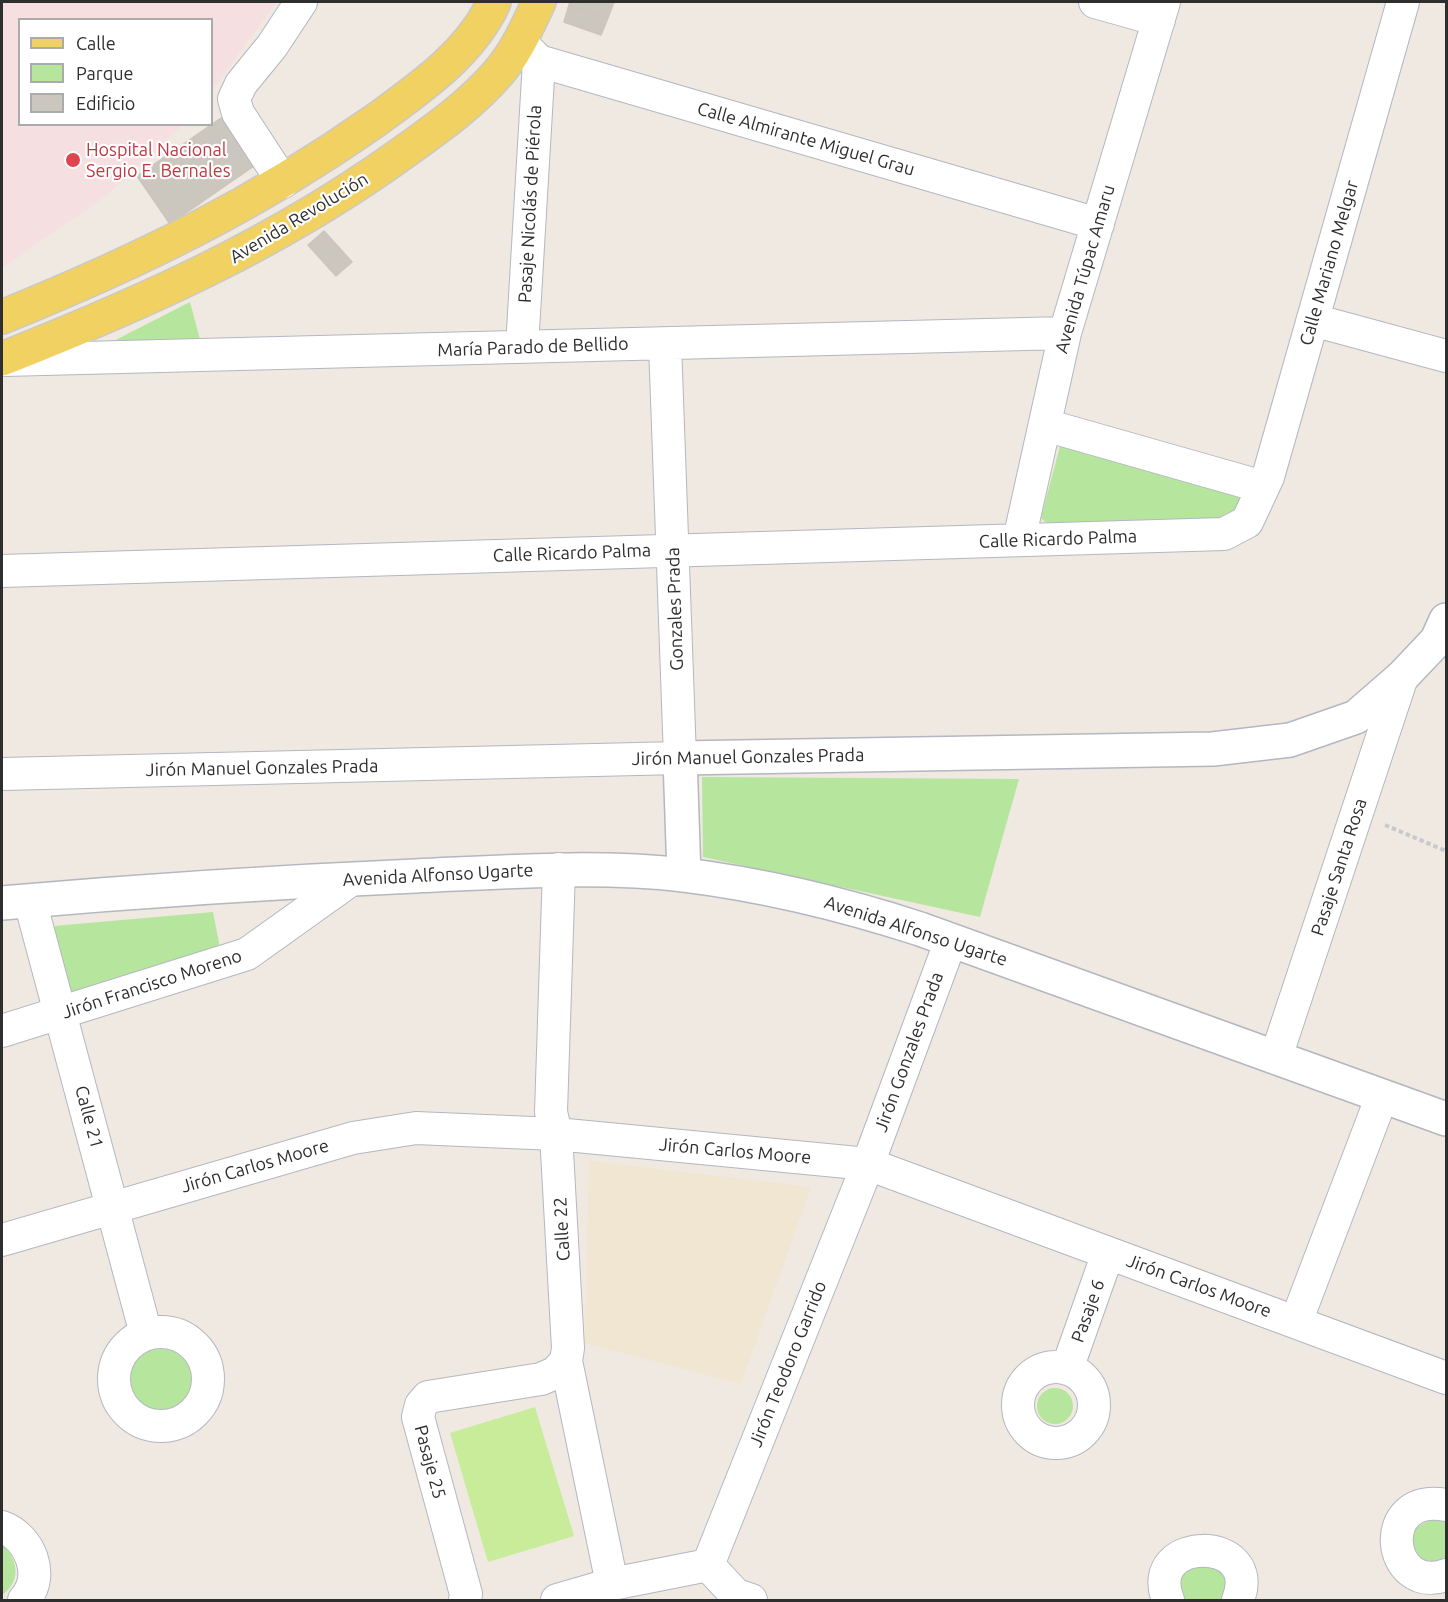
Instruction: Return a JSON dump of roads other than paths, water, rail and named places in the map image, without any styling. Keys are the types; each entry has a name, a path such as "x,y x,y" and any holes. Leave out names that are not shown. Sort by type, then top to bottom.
{"main road":[{"path":"2,317 167,247 283,182 345,141 435,75 468,42 494,2"},
{"name":"Avenida Revolución","path":"2,360 106,318 198,276 314,212 377,171 467,105 499,72 530,52 539,2"}],"street":[{"path":"283,182 238,113 234,99 241,84 272,46 301,2"},
{"path":"1095,2 1161,11"},
{"name":"Calle Mariano Melgar","path":"1247,522 1263,487 1403,2"},
{"name":"Avenida Túpac Amaru","path":"1019,540 1065,333 1161,11"},
{"name":"Calle Almirante Miguel Grau","path":"530,52 1098,224"},
{"name":"Pasaje Nicolás de Piérola","path":"522,347 530,52"},
{"path":"1313,320 1446,356"},
{"name":"María Parado de Bellido","path":"2,360 1065,333"},
{"name":"Gonzales Prada","path":"665,344 684,875"},
{"path":"1045,425 1263,487"},
{"name":"Calle Ricardo Palma","path":"2,571 1224,534 1247,522"},
{"name":"Jirón Manuel Gonzales Prada","path":"2,774 1224,748 1290,740 1356,717 1402,677 1437,640 1446,620"},
{"name":"Pasaje Santa Rosa","path":"1276,1057 1402,677"},
{"name":"Avenida Alfonso Ugarte","path":"16,902 352,879 559,869 684,875 839,903 951,940 1446,1119"},
{"name":"Calle 22","path":"559,869 551,1112 556,1134 568,1348 566,1361 612,1584"},
{"name":"Jirón Francisco Moreno","path":"2,1031 247,954 352,879"},
{"name":"Calle 21","path":"16,902 60,1014 146,1334"},
{"name":"Jirón Gonzales Prada","path":"868,1164 951,940"},
{"path":"1296,1322 1382,1096"},
{"name":"Jirón Carlos Moore","path":"2,1240 352,1138 416,1128 556,1134 868,1164 1446,1378"},
{"name":"Jirón Teodoro Garrido","path":"708,1565 868,1164"},
{"name":"Pasaje 6","path":"1067,1369 1108,1253"},
{"name":"Pasaje 25","path":"465,1600 466,1594 418,1417 421,1405 428,1397 541,1379 555,1373 566,1361"},
{"path":"1446,1505 1422,1504 1411,1510 1397,1531 1396,1543 1398,1555 1415,1574 1426,1578 1446,1575"},
{"path":"2,1527 22,1539 30,1552 34,1568 33,1583 24,1600"},
{"path":"1168,1600 1165,1582 1169,1569 1182,1556 1199,1549 1223,1554 1232,1563 1239,1573 1241,1586 1238,1600"},
{"path":"557,1600 612,1584 708,1565 742,1599"}],"place":[{"name":"Hospital Nacional Sergio E. Bernales","path":"73,160"}]}
